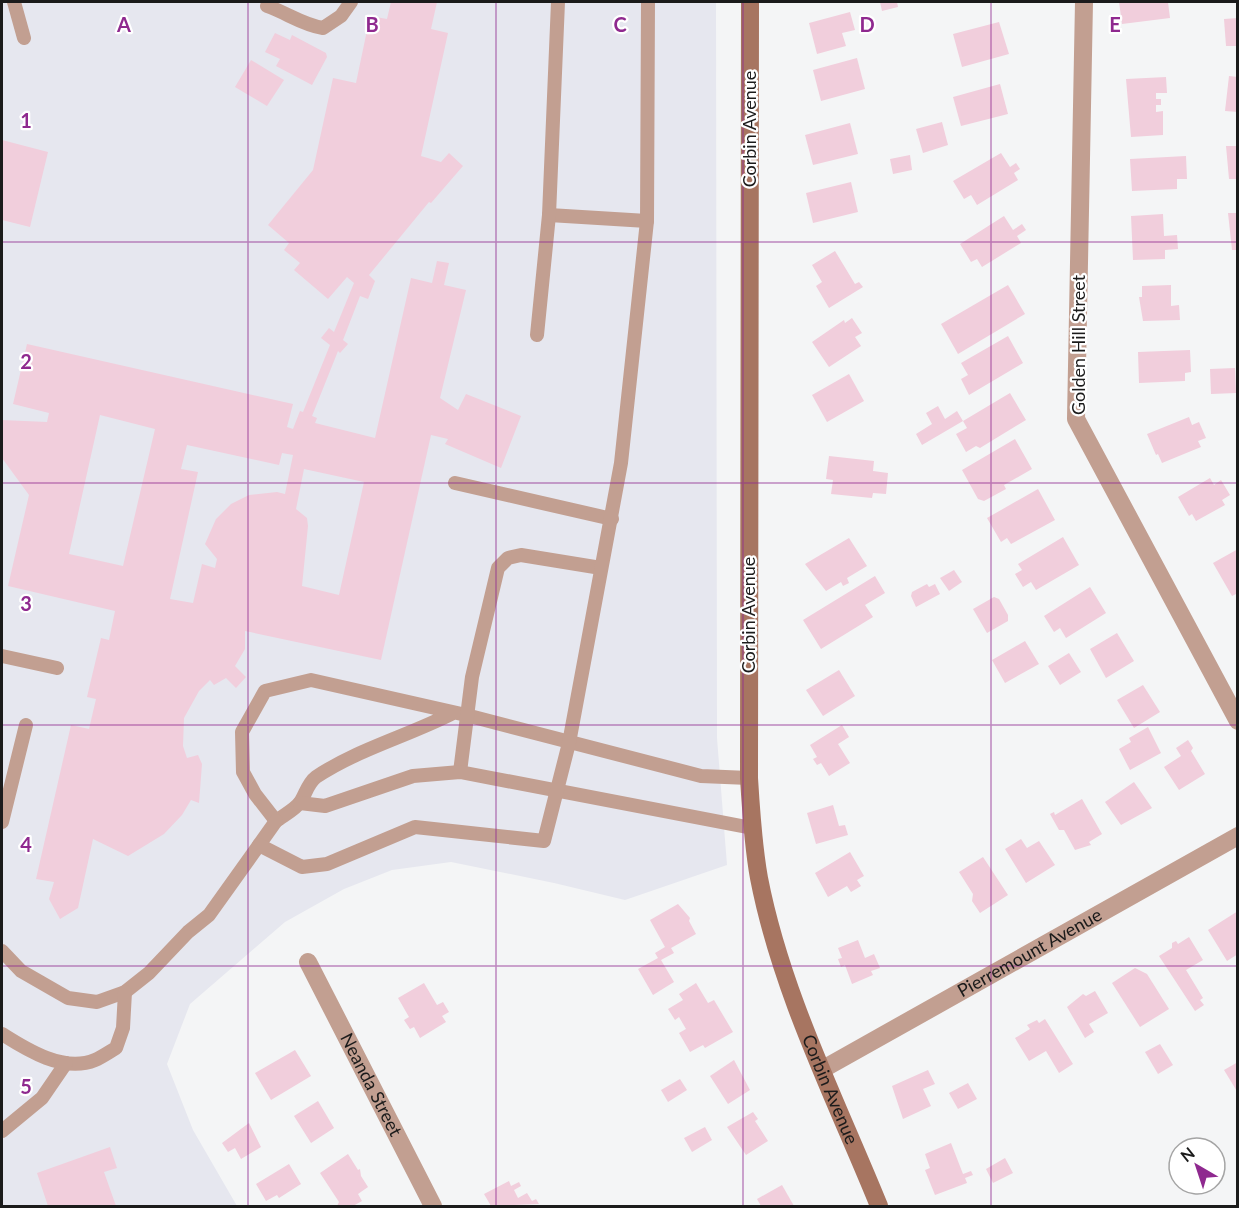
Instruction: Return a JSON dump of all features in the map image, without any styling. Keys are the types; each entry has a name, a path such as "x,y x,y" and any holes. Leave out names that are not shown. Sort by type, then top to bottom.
{"main road":[{"name":"Corbin Avenue","path":"750,2 749,778 752,828 759,878 796,1004 879,1206"}],"street":[{"name":"Golden Hill Street","path":"1084,2 1076,419 1238,721"},
{"name":"Pierremount Avenue","path":"823,1069 1238,836"},
{"name":"Neanda Street","path":"308,962 433,1206"}],"lane":[{"path":"14,2 24,38"},
{"path":"267,6 288,13 309,26 323,28 341,16 351,2"},
{"path":"537,335 549,214 558,2"},
{"path":"260,845 302,867 327,864 415,827 544,842 559,789 621,464 647,221 648,2"},
{"path":"549,214 647,221"},
{"path":"455,483 612,519"},
{"path":"460,772 460,714 498,568 508,558 521,555 601,568"},
{"path":"2,656 57,668"},
{"path":"276,821 255,794 243,772 242,732 265,692 311,680 460,714 701,776 749,778"},
{"path":"2,951 21,971 68,998 97,1002 125,992 149,973 188,932 209,915 276,821 300,803 312,780 379,743 417,732 460,714"},
{"path":"2,822 26,725"},
{"path":"300,803 325,806 413,776 460,772 559,789 752,828"},
{"path":"2,1034 28,1050 66,1063 94,1061 116,1048 123,1028 125,992"},
{"path":"2,1131 42,1098 66,1063"}],"shaded area":[{"path":"2,2 716,2 717,738 727,865 625,900 451,862 392,870 344,889 285,922 190,1004 167,1064 193,1130 237,1206 2,1206"}],"building":[{"path":"391,2 437,2 431,29 448,33 421,156 441,162 449,153 463,166 431,203 429,202 369,275 375,281 368,299 360,296 343,340 348,344 340,353 338,351 312,416 317,418 315,423 375,438 411,278 432,283 437,261 449,263 444,285 466,290 440,398 458,410 466,394 521,416 501,468 445,444 448,439 431,435 381,660 245,631 245,649 235,666 246,677 236,688 226,678 214,685 210,680 199,691 184,718 183,746 187,758 198,755 202,764 199,803 191,800 182,815 164,834 128,856 93,839 78,908 60,919 49,899 54,882 36,879 71,725 89,729 96,699 87,697 101,638 109,640 115,611 8,586 29,495 2,458 2,420 47,422 49,413 13,404 27,344 293,404 287,427 293,429 300,411 303,412 330,345 321,338 329,328 334,332 354,283 347,277 328,299 294,270 300,263 284,250 289,243 268,225 313,170 333,78 356,83 370,16 387,19","holes":["100,415 155,429 123,566 69,554","187,445 279,465 282,453 293,455 285,494 277,492 249,495 231,504 216,519 205,544 217,559 215,568 202,564 193,603 170,599 198,472 181,469","304,469 364,482 339,595 302,586 308,526 307,518 296,509"]},
{"path":"880,2 897,2 898,7 882,11"},
{"path":"1119,2 1168,2 1170,18 1122,24"},
{"path":"850,12 855,30 842,33 846,46 817,54 809,23"},
{"path":"1238,18 1238,46 1226,46 1224,19"},
{"path":"999,22 1009,54 962,67 953,34"},
{"path":"275,33 290,40 292,35 326,53 327,57 312,85 276,66 280,59 265,52"},
{"path":"857,58 865,89 821,101 813,70"},
{"path":"251,60 284,80 267,106 235,87"},
{"path":"1229,76 1238,77 1238,112 1225,111"},
{"path":"1166,77 1167,93 1156,93 1156,99 1161,99 1161,105 1156,105 1156,112 1163,111 1163,135 1131,137 1126,79"},
{"path":"1000,84 1008,114 961,126 953,97"},
{"path":"942,122 948,145 923,153 916,129"},
{"path":"850,123 858,154 813,165 805,135"},
{"path":"2,140 48,152 30,227 2,220"},
{"path":"1226,146 1238,146 1238,179 1229,179"},
{"path":"1001,153 1010,167 1016,163 1020,169 1014,173 1018,180 977,205 971,195 964,199 953,181"},
{"path":"910,155 912,170 893,174 890,159"},
{"path":"1186,156 1187,179 1177,179 1177,189 1132,191 1130,159"},
{"path":"851,182 858,212 813,223 806,193"},
{"path":"1228,213 1238,213 1238,250 1232,250"},
{"path":"1163,214 1164,236 1177,235 1178,249 1165,250 1165,259 1133,260 1131,216"},
{"path":"1004,216 1013,230 1022,224 1026,230 1017,236 1021,243 982,267 977,259 971,262 960,244"},
{"path":"835,251 855,284 859,282 863,287 829,308 816,286 822,282 812,265"},
{"path":"1008,285 1025,314 958,354 941,324"},
{"path":"1171,285 1171,306 1179,305 1180,320 1143,321 1139,297 1142,297 1142,286"},
{"path":"852,318 862,333 855,337 861,346 829,367 812,342 844,320 845,323"},
{"path":"1008,336 1023,363 969,395 961,379 968,375 961,363"},
{"path":"1190,350 1191,372 1185,373 1185,381 1139,383 1138,352"},
{"path":"1235,368 1236,393 1211,394 1210,369"},
{"path":"849,374 864,401 827,422 812,395"},
{"path":"1010,393 1026,420 980,448 976,446 966,452 956,434 967,428 963,421"},
{"path":"938,406 945,419 957,411 963,421 922,445 916,434 932,424 926,413"},
{"path":"1189,417 1192,425 1199,422 1206,438 1198,441 1201,447 1162,463 1147,434"},
{"path":"1015,439 1032,469 1004,485 1006,489 984,501 978,499 962,470"},
{"path":"829,456 874,461 873,471 888,473 886,494 873,493 872,498 831,494 833,480 826,479"},
{"path":"1210,478 1214,485 1221,480 1230,495 1222,500 1225,505 1196,521 1192,514 1189,516 1178,497"},
{"path":"1038,489 1055,520 1011,544 1007,538 1001,542 987,518"},
{"path":"1063,537 1079,565 1036,590 1031,582 1023,587 1015,574 1022,570 1018,564"},
{"path":"849,538 867,566 847,578 849,583 843,586 841,582 826,591 805,564"},
{"path":"1238,549 1238,593 1232,596 1213,563"},
{"path":"954,570 962,582 949,591 940,578"},
{"path":"875,576 885,593 865,605 873,617 821,649 803,620"},
{"path":"927,584 929,587 935,584 940,594 916,607 911,596 912,592"},
{"path":"1090,587 1106,613 1066,638 1060,628 1054,632 1044,616"},
{"path":"994,597 999,599 1008,615 1008,621 987,633 973,609"},
{"path":"1117,633 1134,661 1106,678 1090,649"},
{"path":"1025,641 1039,664 1005,683 992,660"},
{"path":"1069,653 1081,672 1060,685 1048,666"},
{"path":"839,670 855,696 823,716 806,690"},
{"path":"1143,685 1160,712 1134,728 1117,700"},
{"path":"842,725 849,737 838,744 850,763 829,776 821,763 817,765 813,759 817,757 810,745"},
{"path":"1148,727 1161,753 1130,770 1119,749 1131,742 1129,738"},
{"path":"1188,740 1193,748 1191,751 1205,774 1179,790 1164,767 1181,756 1176,748"},
{"path":"1134,782 1152,808 1121,825 1105,802"},
{"path":"1082,799 1102,834 1089,842 1091,845 1075,850 1064,830 1059,830 1050,814 1054,812 1055,815"},
{"path":"833,805 839,826 845,825 848,835 816,844 807,813"},
{"path":"1021,839 1027,848 1039,841 1055,865 1026,883 1005,849"},
{"path":"850,852 864,876 857,880 861,886 851,892 847,886 828,897 815,873"},
{"path":"983,857 1008,895 980,913 972,901 973,894 959,872"},
{"path":"678,904 690,918 689,921 696,934 671,948 674,953 661,960 674,982 653,995 638,969 658,958 655,953 665,947 650,920"},
{"path":"1238,911 1238,954 1227,961 1208,930"},
{"path":"1189,937 1203,960 1186,970 1203,998 1200,1000 1204,1005 1195,1011 1159,956 1172,948 1172,943 1176,941 1178,944"},
{"path":"858,940 865,958 874,954 880,968 871,971 873,975 852,984 845,965 841,967 838,959 842,958 838,948"},
{"path":"1135,968 1147,974 1169,1009 1140,1027 1112,983"},
{"path":"424,983 437,1005 443,1002 449,1012 442,1016 446,1022 420,1038 414,1027 410,1029 404,1020 409,1017 398,998"},
{"path":"696,983 708,1003 714,1000 733,1032 705,1048 703,1045 690,1052 679,1033 686,1029 679,1017 675,1020 668,1009 683,1000 679,994"},
{"path":"1095,991 1108,1013 1089,1024 1094,1032 1085,1038 1067,1007 1083,994 1086,996"},
{"path":"1045,1019 1073,1064 1059,1073 1046,1051 1029,1061 1015,1038 1030,1029 1027,1025 1037,1020 1039,1023"},
{"path":"1160,1044 1173,1065 1158,1074 1145,1052"},
{"path":"295,1050 311,1076 271,1100 255,1073"},
{"path":"734,1060 750,1090 728,1104 710,1076"},
{"path":"1238,1062 1238,1093 1224,1070"},
{"path":"928,1070 935,1084 923,1089 931,1106 903,1119 892,1086"},
{"path":"680,1079 687,1090 668,1102 661,1090"},
{"path":"968,1083 977,1099 958,1109 949,1093"},
{"path":"318,1101 334,1128 311,1143 294,1116"},
{"path":"753,1112 758,1119 755,1121 768,1141 746,1155 727,1127"},
{"path":"249,1123 261,1147 241,1159 235,1148 228,1152 222,1143"},
{"path":"705,1127 712,1140 692,1152 684,1138"},
{"path":"951,1143 963,1174 971,1171 973,1175 965,1178 967,1183 935,1195 925,1170 930,1168 925,1154"},
{"path":"110,1147 117,1168 104,1172 116,1206 48,1206 37,1173"},
{"path":"348,1154 358,1170 360,1169 361,1176 368,1187 358,1194 362,1201 353,1206 337,1206 339,1202 320,1173"},
{"path":"1005,1158 1013,1173 993,1183 986,1169"},
{"path":"289,1164 301,1184 279,1198 277,1195 266,1201 256,1184"},
{"path":"509,1181 511,1186 519,1182 521,1186 514,1190 518,1198 527,1193 532,1201 536,1199 539,1204 491,1206 484,1194"},
{"path":"782,1185 794,1206 761,1206 757,1199"}]}
